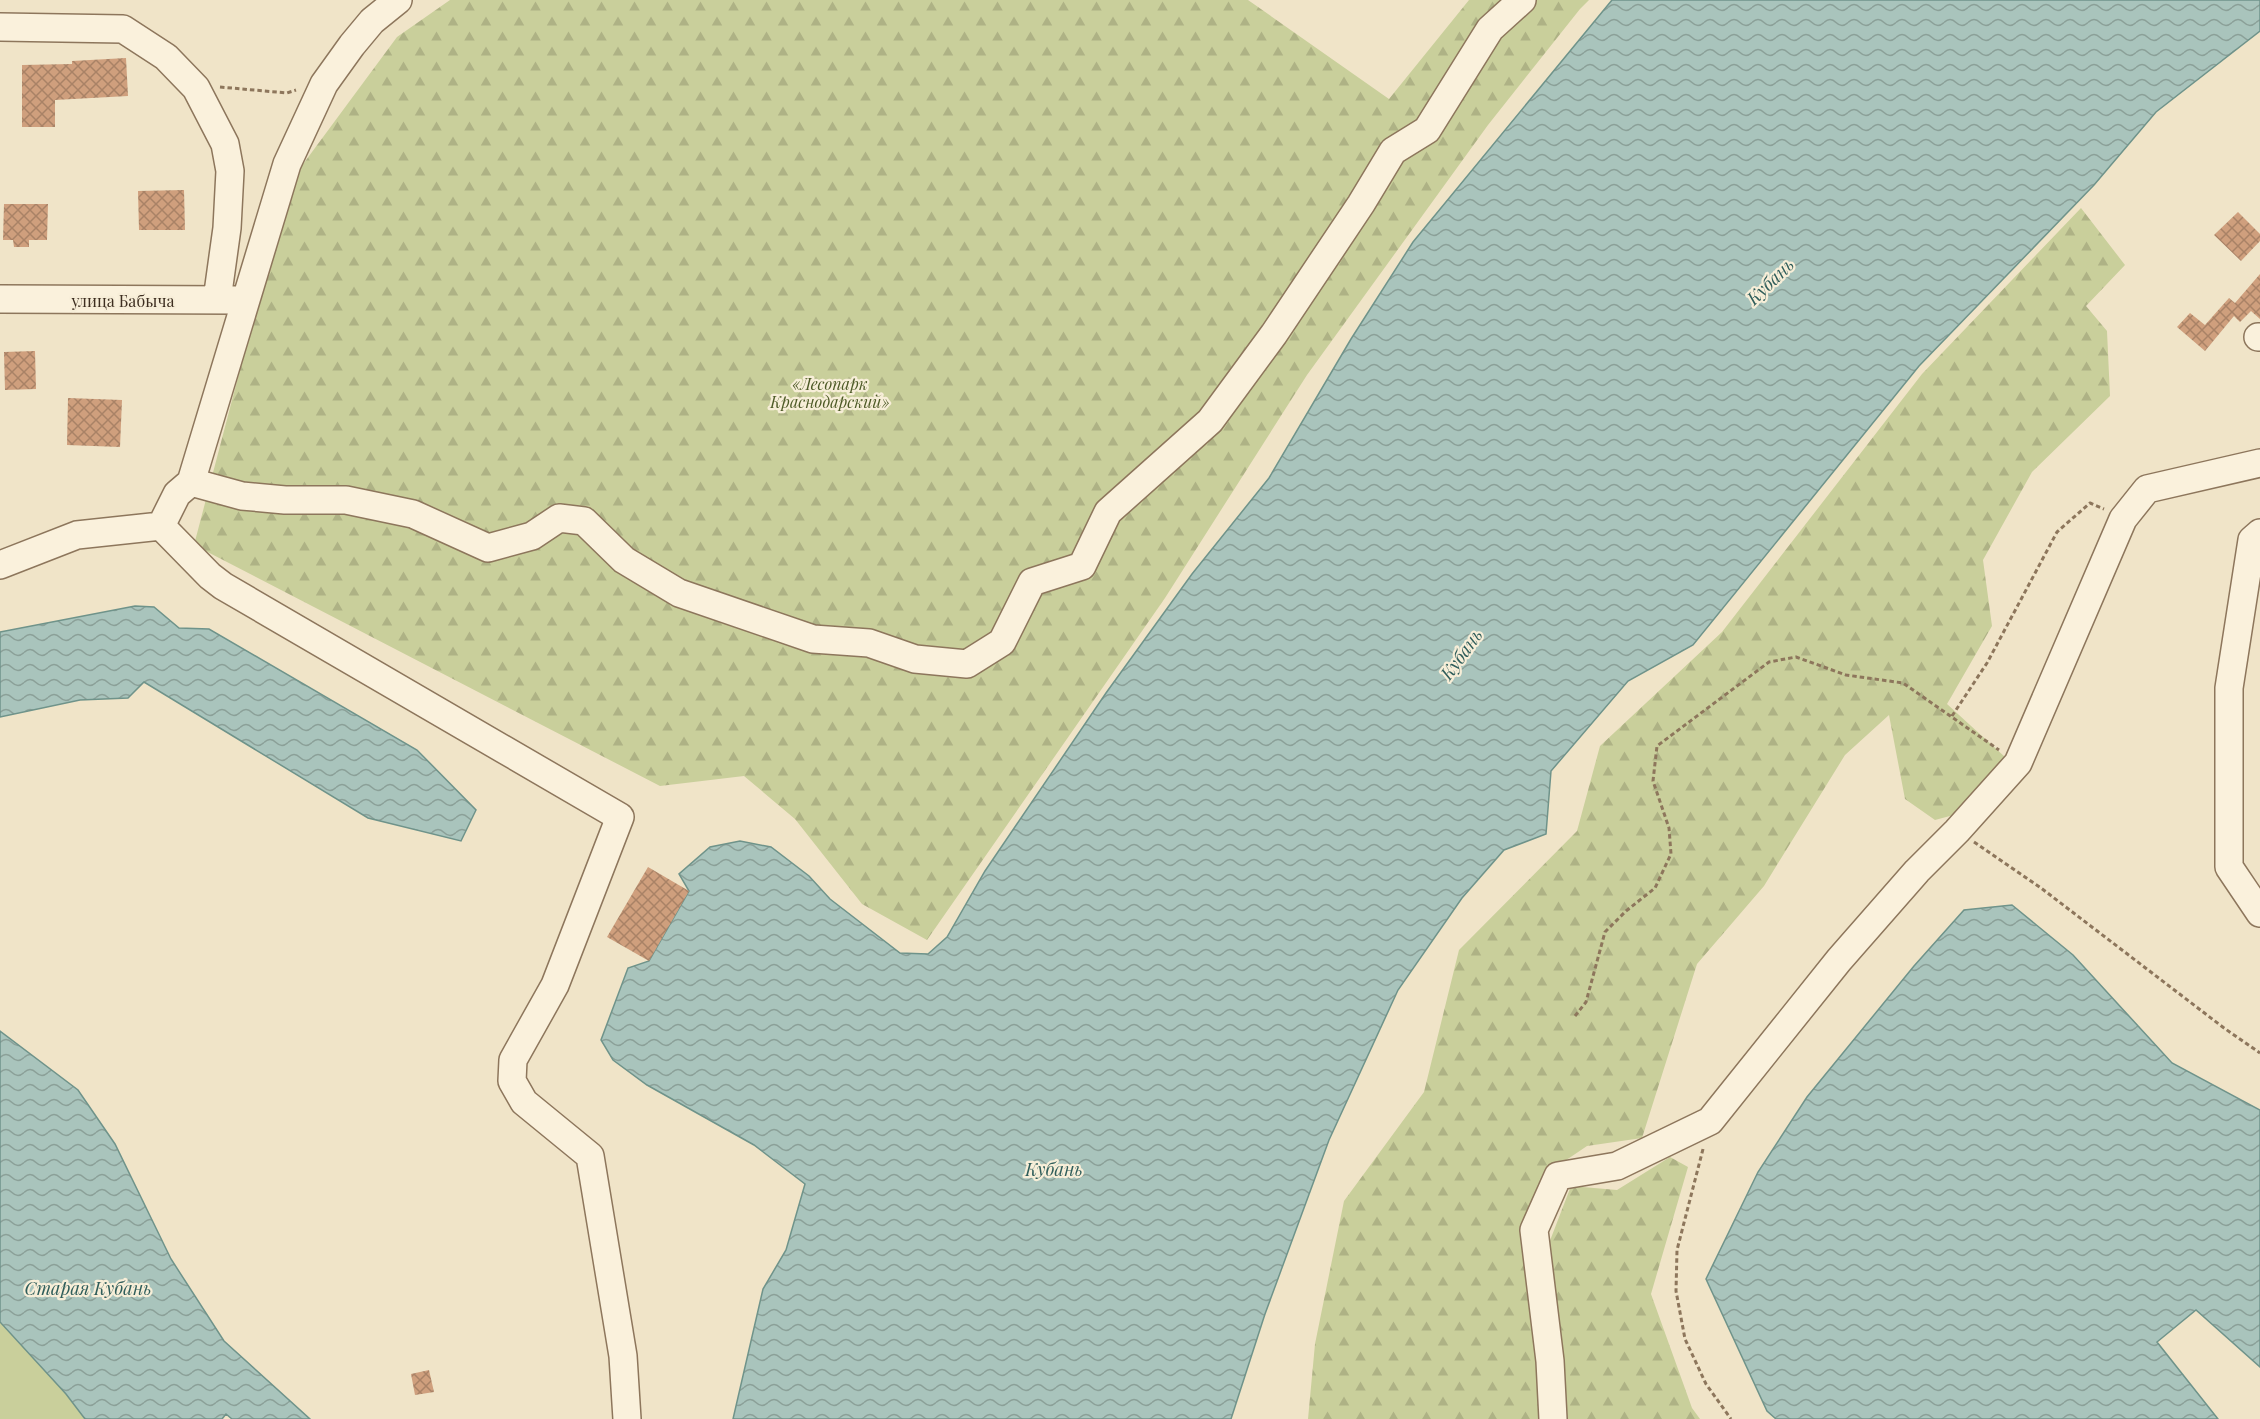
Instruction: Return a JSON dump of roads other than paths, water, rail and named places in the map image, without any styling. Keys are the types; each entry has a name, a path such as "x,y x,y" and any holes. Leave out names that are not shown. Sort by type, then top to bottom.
{"street":[{"path":"160,526 177,494 191,482 287,164 324,84 372,21 398,0"},
{"path":"191,482 242,496 285,500 346,500 413,514 488,548 532,536 559,518 584,522 624,560 680,594 813,639 869,643 915,659 967,664 1002,642 1032,582 1082,566 1108,512 1210,422 1274,334 1361,204 1393,151 1427,130 1490,28 1522,0"},
{"path":"0,27 123,29 166,57 196,88 225,144 230,171 217,300"},
{"name":"улица Бабыча","path":"0,299 246,300"},
{"path":"1553,1419 1550,1361 1534,1230 1558,1176 1617,1166 1710,1121 1839,960 1917,871 1957,831 2018,763 2123,519 2147,489 2260,463"},
{"path":"0,565 77,535 160,526"},
{"path":"160,526 210,576 233,592 620,818 555,985 513,1060 512,1081 524,1102 590,1156 623,1356 627,1419"},
{"path":"2260,532 2252,540 2229,688 2229,867 2260,913"}],"water":[{"name":"Кубань","path":"1612,0 2260,0 2260,31 2156,112 2094,185 1919,366 1693,645 1628,681 1551,771 1546,834 1504,850 1462,898 1398,990 1329,1140 1265,1314 1231,1419 733,1419 763,1289 786,1250 805,1184 754,1145 647,1085 613,1060 601,1040 628,968 649,961 689,891 679,874 710,847 740,841 771,847 809,876 830,899 900,953 928,954 947,937 985,871 1106,693 1192,574 1269,478 1351,339 1413,242"},
{"path":"135,606 154,607 179,628 209,629 417,750 476,810 461,841 368,818 144,682 128,698 80,700 0,717 0,632"},
{"path":"2012,905 2073,955 2172,1063 2260,1110 2260,1367 2196,1310 2157,1342 2218,1419 1776,1419 1767,1411 1706,1279 1758,1172 1807,1097 1914,966 1964,910"},
{"name":"Старая Кубань","path":"0,1031 78,1090 115,1144 171,1259 224,1341 310,1419 232,1419 226,1414 222,1419 85,1419 66,1394 0,1322"}],"park label":[{"name":"«Лесопарк Краснодарский»","path":"830,392"}]}
